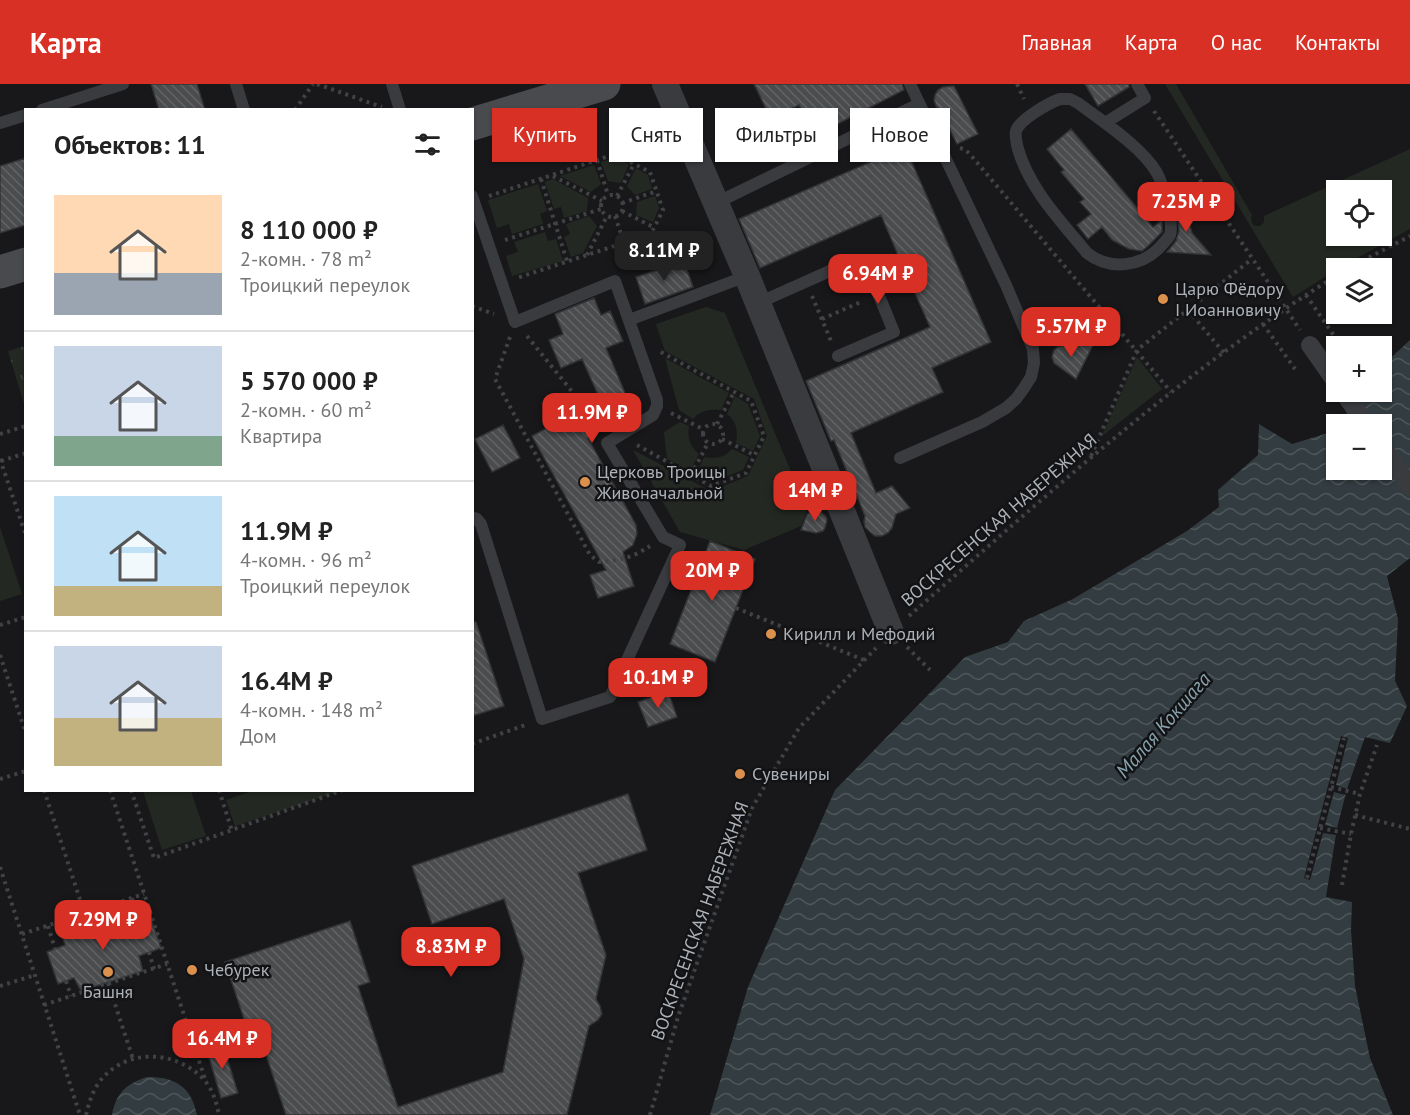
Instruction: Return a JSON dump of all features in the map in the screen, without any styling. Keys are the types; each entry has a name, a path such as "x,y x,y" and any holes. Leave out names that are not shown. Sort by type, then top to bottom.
{"main road":[{"path":"474,123 604,84"},
{"path":"0,272 24,265"}],"street":[{"path":"665,84 747,276 891,632"},
{"path":"1310,345 1326,368"},
{"path":"1392,461 1410,487"}],"lane":[{"path":"48,108 123,84"},
{"path":"236,84 243,108"},
{"path":"392,84 399,108"},
{"path":"910,84 921,108"},
{"path":"1105,123 1145,98 1137,84"},
{"path":"1060,99 1070,99 1078,103 1105,123 1149,160 1158,175 1171,218 1169,237 1156,251 1146,258 1127,265 1104,263 1087,253 1036,188 1017,144 1016,132 1022,123 1060,99"},
{"path":"716,204 919,104"},
{"path":"0,123 24,116"},
{"path":"900,458 982,422 1006,408 1024,388 1031,376 1034,363 1033,350 1015,306 947,162"},
{"path":"474,202 515,322 615,281 657,400 653,415 607,443 663,537 681,545 610,697 542,719 481,524 474,518"},
{"path":"758,303 841,266 862,269 870,277 894,332 838,356"},
{"path":"629,320 747,276"}],"path":[{"path":"297,108 315,84 384,108"},
{"path":"1145,98 1285,309"},
{"path":"950,152 958,148 969,153 1171,392"},
{"path":"502,283 651,234 663,210 650,172 615,154 597,160 608,195"},
{"path":"474,199 591,162"},
{"path":"617,196 634,164"},
{"path":"552,175 602,201"},
{"path":"541,179 567,261"},
{"path":"622,202 657,192"},
{"path":"608,195 617,196 622,202 622,211"},
{"path":"608,195 602,201 601,209 604,214 615,216 622,211"},
{"path":"489,245 601,209"},
{"path":"622,211 655,228"},
{"path":"587,255 607,216"},
{"path":"615,216 624,243"},
{"path":"1368,258 1410,236"},
{"path":"1090,457 1137,350 1252,259"},
{"path":"806,281 838,356"},
{"name":"ВОСКРЕСЕНСКАЯ НАБЕРЕЖНАЯ","path":"650,1115 678,1017 752,808 799,728 891,632 1090,457 1171,392 1263,324 1326,282"},
{"path":"822,319 878,295"},
{"path":"1306,295 1334,336"},
{"path":"474,307 515,322 587,410"},
{"path":"1188,310 1224,353"},
{"path":"515,322 495,379 590,555 599,562 634,556 663,537"},
{"path":"1263,324 1294,369"},
{"path":"620,435 711,486 746,472 764,436 751,401 635,338"},
{"path":"717,424 734,392"},
{"path":"657,406 703,429"},
{"path":"708,424 717,424 723,429 722,439 717,444 708,443 703,438 703,429 708,424"},
{"path":"0,434 24,427"},
{"path":"722,439 754,455"},
{"path":"692,475 708,443"},
{"path":"24,454 0,460 24,530"},
{"path":"736,609 864,660"},
{"path":"0,625 24,618"},
{"path":"891,632 930,670"},
{"path":"0,655 24,728"},
{"path":"474,743 542,719"},
{"path":"1307,878 1344,738"},
{"path":"1342,885 1360,794 1377,745"},
{"path":"0,779 24,772"},
{"path":"1331,787 1360,794"},
{"path":"45,792 88,924"},
{"path":"111,792 206,1082 217,1103 219,1115"},
{"path":"132,792 154,858 339,792"},
{"path":"220,792 232,831"},
{"path":"1355,815 1410,829"},
{"path":"1320,828 1351,834"},
{"path":"0,867 80,1115"},
{"path":"22,934 144,894"},
{"path":"132,898 138,920"},
{"path":"48,926 55,949"},
{"path":"149,952 154,969"},
{"path":"44,1005 167,964"},
{"path":"0,986 35,975"},
{"path":"66,981 71,996"},
{"path":"108,983 133,1059"},
{"path":"86,1115 91,1096 101,1081 115,1067 133,1059 152,1056 170,1059 189,1067 206,1082"}],"green space":[{"path":"1165,84 1176,84 1252,215 1253,225 1260,226 1264,222 1264,216 1326,188 1326,246 1379,246 1357,258 1326,258 1326,276 1293,297"},
{"path":"1410,149 1410,229 1392,239 1392,180 1342,180"},
{"path":"609,160 609,162 629,164 621,183 608,181 601,162"},
{"path":"594,165 601,184 591,192 560,176"},
{"path":"636,168 648,175 652,189 635,195 627,186"},
{"path":"553,179 588,198 587,211 564,218 561,207 554,209 545,182"},
{"path":"538,184 547,211 540,214 543,224 512,234 509,224 497,228 488,200"},
{"path":"655,196 659,208 653,222 636,215 637,202"},
{"path":"589,216 597,226 583,253 571,257 564,237 570,234 566,224"},
{"path":"545,232 548,241 556,239 563,261 512,276 506,256 518,252 514,242"},
{"path":"706,307 725,313 807,510 801,526 744,550 680,532 633,450 711,491 748,476 767,436 754,399 665,351 656,324"},
{"path":"24,347 24,404 8,351"},
{"path":"1137,357 1162,389 1102,436"},
{"path":"665,358 729,393 721,410 706,411 693,419 679,410"},
{"path":"735,396 748,404 760,436 753,451 736,443 736,427 727,414"},
{"path":"680,422 689,426 690,442 699,454 690,471 667,459 664,432"},
{"path":"732,449 749,457 743,470 712,482 696,475 704,457 719,457"},
{"path":"0,527 22,594 0,601"},
{"path":"143,792 191,792 206,836 162,850"},
{"path":"249,792 337,792 235,826 226,800"}],"water":[{"name":"Малая Кокшага","path":"1410,340 1410,558 1387,576 1398,619 1395,681 1407,706 1390,743 1365,737 1347,789 1337,828 1326,897 1352,902 1351,930 1355,986 1370,1058 1393,1115 710,1115 748,987 835,790 965,657 1008,642 1024,621 1073,599 1187,531 1219,507 1218,490 1258,455 1259,424 1292,444 1326,434 1326,480 1392,480 1392,414 1346,414 1355,402 1392,402 1392,357"},
{"path":"147,1077 166,1079 180,1085 191,1097 197,1115 112,1115 116,1101 123,1090"}],"pier":[{"path":"1341,736 1348,738 1336,785 1347,789 1345,795 1334,792 1325,825 1337,828 1336,835 1323,833 1310,880 1304,878"}],"building":[{"path":"151,84 197,84 204,108 158,108"},
{"path":"754,84 902,84 904,90 869,108 850,108 850,118 838,124 838,108 800,108 799,105 793,108 766,108"},
{"path":"1085,84 1129,84 1129,87 1098,106"},
{"path":"954,86 978,134 957,144 950,130 950,108 938,108 934,100 938,90"},
{"path":"1071,129 1153,227 1162,220 1162,232 1142,251 1129,249 1112,240 1102,227 1088,239 1077,225 1091,214 1080,202 1084,199 1061,172 1064,170 1047,149"},
{"path":"24,159 24,226 0,233 0,166"},
{"path":"871,162 912,162 991,342 932,368 943,392 851,433 876,493 892,486 910,508 896,514 892,528 882,536 875,536 865,527 865,516 834,440 831,441 806,381 930,327 910,282 904,285 892,257 898,255 881,215 760,268 739,219"},
{"path":"1182,195 1192,233 1211,255 1167,252 1176,241 1179,231 1174,196"},
{"path":"684,261 693,287 645,304 636,277"},
{"path":"594,298 601,315 610,311 623,341 606,348 634,414 610,424 588,438 636,525 637,534 633,545 623,552 634,586 598,598 590,575 606,570 532,436 600,399 582,359 561,368 549,340 563,334 555,314"},
{"path":"1093,345 1076,379 1054,363 1052,357 1054,350 1059,346"},
{"path":"503,425 520,458 492,472 475,439"},
{"path":"814,510 826,517 825,528 816,533 801,530 807,514"},
{"path":"710,541 755,559 715,662 670,644"},
{"path":"474,622 476,622 504,706 474,715"},
{"path":"668,691 677,717 648,727 638,702"},
{"path":"628,794 647,850 578,873 606,955 596,999 602,1014 589,1026 567,1115 286,1115 261,1040 258,1041 252,1023 246,1025 225,962 350,921 370,982 358,986 398,1107 503,1072 524,959 504,899 432,924 412,866"},
{"path":"123,912 127,924 150,916 161,948 139,956 143,971 81,991 74,978 58,984 47,952 65,945 61,933"},
{"path":"222,1042 238,1093 221,1098 206,1047"}],"place":[{"name":"Царю Фёдору I Иоанновичу","path":"1163,299"},
{"name":"Церковь Троицы Живоначальной","path":"585,482"},
{"name":"Кирилл и Мефодий","path":"771,634"},
{"name":"Сувениры","path":"740,774"},
{"name":"Чебурек","path":"192,970"},
{"name":"Башня","path":"108,972"}]}
